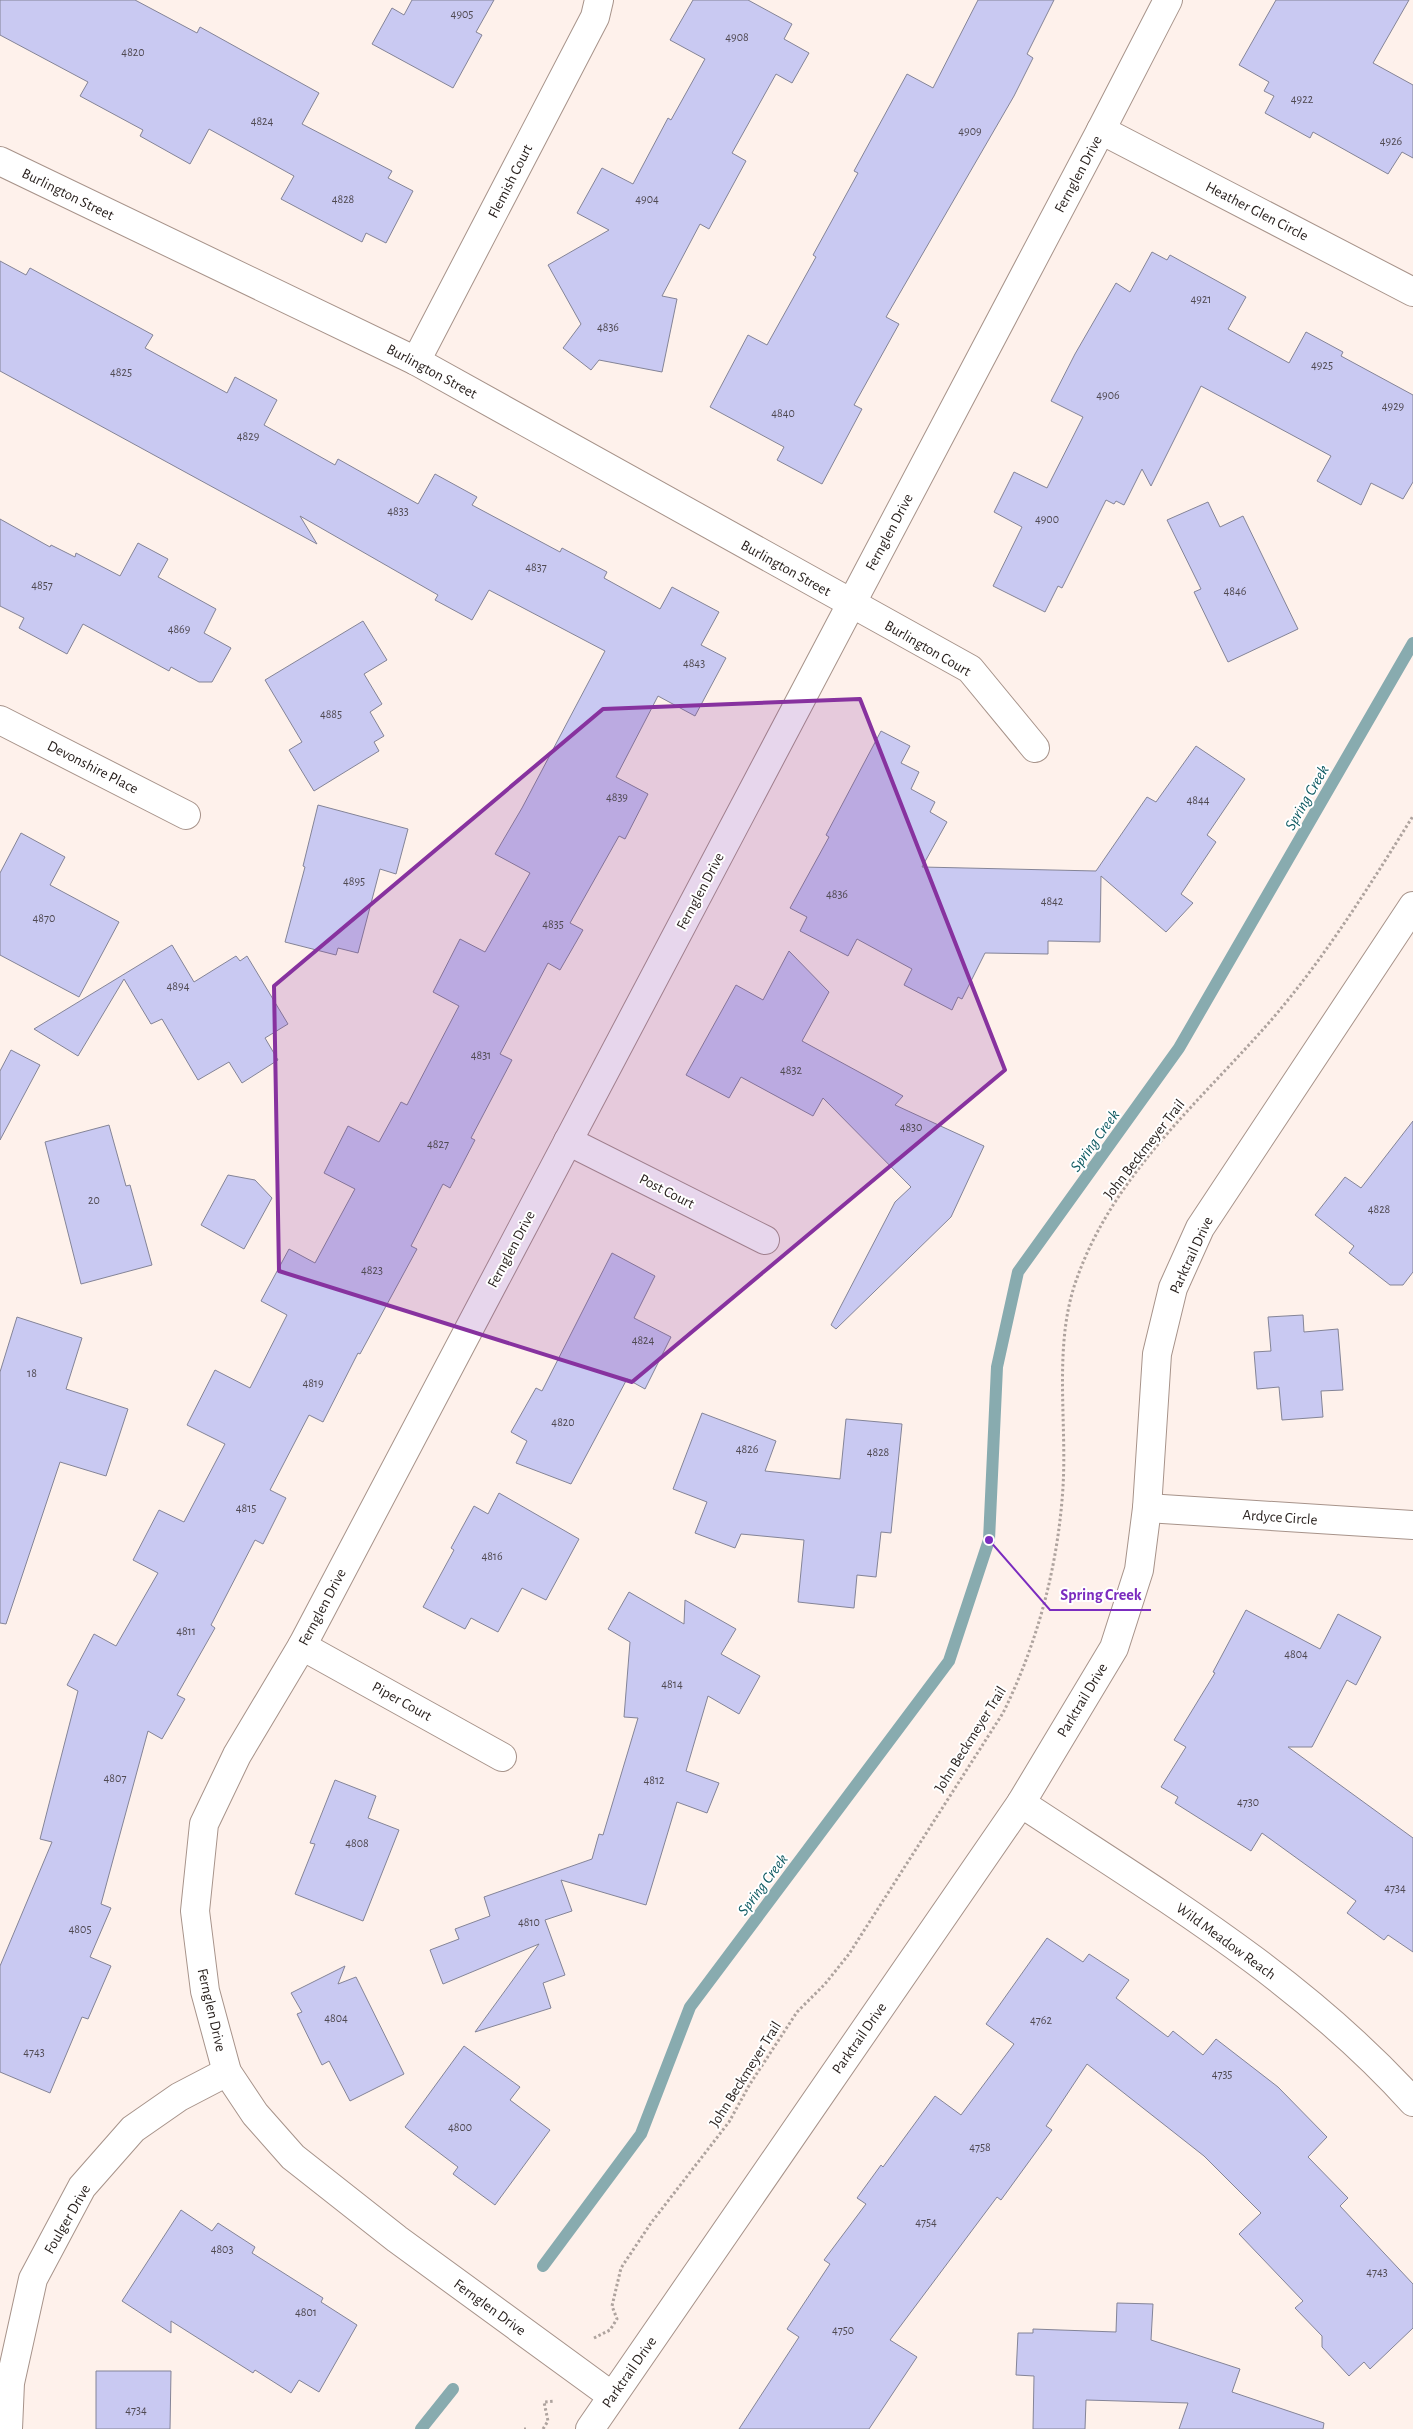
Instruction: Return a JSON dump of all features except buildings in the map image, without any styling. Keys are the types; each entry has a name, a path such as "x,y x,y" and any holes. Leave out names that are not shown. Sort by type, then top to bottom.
{"street":[{"name":"Flemish Court","path":"416,361 595,17 598,0"},
{"name":"Fernglen Drive","path":"612,2396 397,2239 293,2157 255,2114 227,2072 205,1991 195,1911 204,1824 237,1755 302,1646 1168,0"},
{"name":"Heather Glen Circle","path":"1101,130 1413,292"},
{"name":"Burlington Street","path":"0,161 416,361 851,605"},
{"name":"Burlington Court","path":"851,605 970,669 1035,748"},
{"name":"Devonshire Place","path":"0,720 186,815"},
{"name":"Parktrail Drive","path":"590,2429 1020,1803 1114,1648 1138,1570 1146,1508 1157,1354 1173,1288 1200,1228 1413,906"},
{"name":"Post Court","path":"568,1141 765,1240"},
{"name":"Ardyce Circle","path":"1146,1508 1413,1525"},
{"name":"Piper Court","path":"302,1646 502,1757"},
{"name":"Wild Meadow Reach","path":"1020,1803 1236,1944 1321,2013 1393,2080 1413,2102"},
{"name":"Foulger Drive","path":"8,2429 10,2383 33,2279 82,2187 133,2128 179,2098 227,2072"}],"path":[{"name":"John Beckmeyer Trail","path":"612,2396 594,2337 610,2330 617,2319 612,2306 621,2268 651,2223 706,2155 729,2122 750,2084 797,2012 826,1984 849,1954 1003,1713 1022,1675 1038,1629 1056,1544 1063,1486 1067,1320 1076,1279 1092,1244 1112,1207 1166,1134 1274,1017 1318,960 1363,895 1413,816"},
{"path":"543,2429 548,2421 544,2402 612,2396"}],"highlighted area":[{"path":"860,699 1005,1070 632,1382 279,1271 274,986 603,709"}],"waterway":[{"name":"Spring Creek","path":"543,2266 641,2134 690,2007 949,1661 989,1540 997,1367 1018,1272 1179,1048 1413,643"},
{"name":"Spring Creek","path":"421,2429 453,2389"}],"place":[{"name":"Spring Creek","path":"989,1540"}]}
